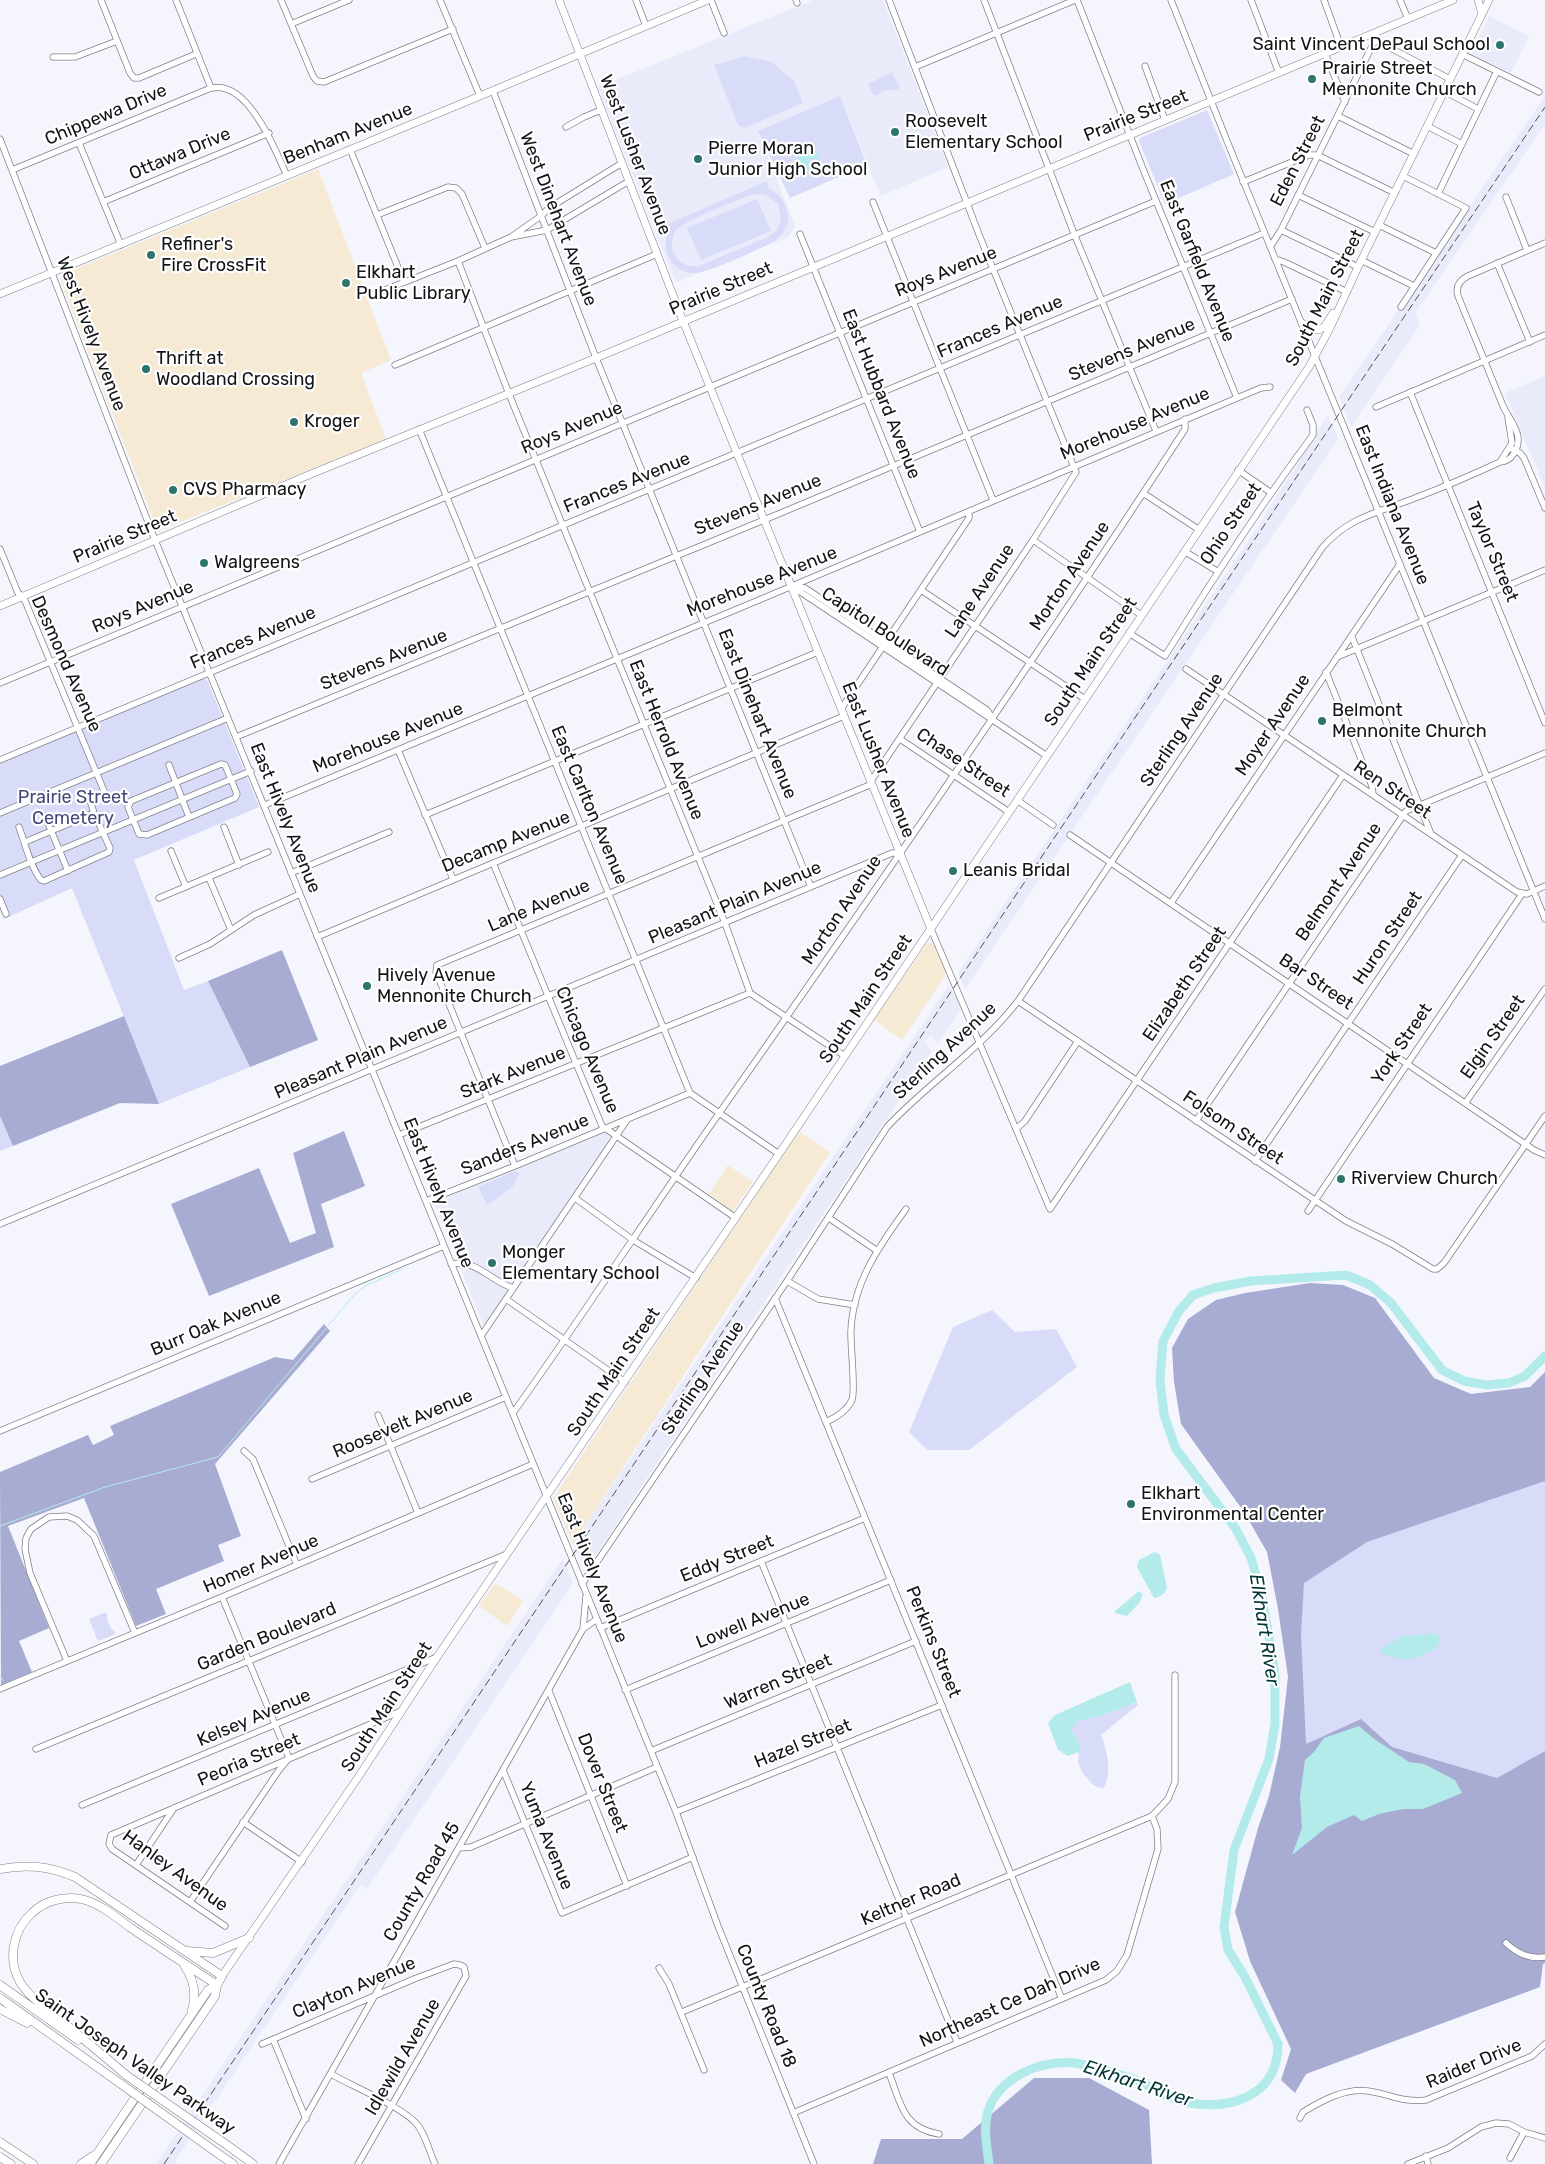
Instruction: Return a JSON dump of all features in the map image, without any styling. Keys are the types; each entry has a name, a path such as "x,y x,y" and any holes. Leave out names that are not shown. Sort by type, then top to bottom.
{"highway":[{"path":"0,1869 21,1865 36,1865 61,1871 75,1877 222,1976"},
{"path":"126,2075 33,1997 21,1984 16,1973 13,1951 19,1928 26,1918 48,1902 72,1898 86,1900 106,1911 217,1984"},
{"path":"182,1950 213,1953 249,1938"},
{"path":"181,1961 189,1972 195,1991 194,2002 185,2024"},
{"name":"South Main Street","path":"101,2164 215,1996 217,1984 222,1976"},
{"name":"South Main Street","path":"90,2164 208,1990 217,1984"},
{"name":"Saint Joseph Valley Parkway","path":"0,1985 253,2164"},
{"name":"Saint Joseph Valley Parkway","path":"0,1998 233,2164"},
{"path":"0,2009 11,2013 97,2068"},
{"path":"0,2142 33,2164"},
{"path":"81,2164 97,2154"},
{"path":"0,2157 11,2164"}],"main road":[{"name":"West Lusher Avenue","path":"559,0 683,321"},
{"name":"Benham Avenue","path":"0,294 709,0"},
{"path":"1478,0 1482,15"},
{"name":"South Main Street","path":"222,1976 302,1862 437,1657 696,1278 1315,356 1489,0"},
{"name":"Prairie Street","path":"0,606 419,429 596,358 1341,46 1373,37 1450,1"},
{"path":"1302,323 1310,328 1321,330 1335,309 1340,306"},
{"name":"East Lusher Avenue","path":"683,321 931,929"}],"street":[{"path":"101,0 130,73 134,78 139,78 196,54"},
{"path":"176,0 211,88 224,88 234,93 246,104 268,133 287,176"},
{"path":"281,0 313,76 317,81 324,82 452,29"},
{"path":"291,24 335,3 348,0"},
{"path":"440,0 480,96"},
{"path":"636,0 646,26"},
{"path":"709,0 724,33"},
{"path":"889,0 993,269 1074,466"},
{"path":"984,0 1075,236 1156,432"},
{"path":"915,67 1076,0"},
{"name":"East Garfield Avenue","path":"1076,0 1237,398"},
{"name":"East Indiana Avenue","path":"1173,0 1243,182 1545,919"},
{"path":"1251,0 1279,73"},
{"path":"1324,0 1341,46"},
{"path":"1400,0 1408,19"},
{"path":"1373,37 1450,79"},
{"name":"Eden Street","path":"1270,247 1281,230 1345,102 1373,37"},
{"path":"53,56 75,57 117,41"},
{"path":"1325,53 1345,102"},
{"path":"1462,54 1539,92"},
{"path":"1145,66 1165,120"},
{"path":"1438,194 1497,71"},
{"name":"Chippewa Drive","path":"12,170 211,88"},
{"name":"West Dinehart Avenue","path":"493,91 596,358"},
{"path":"1444,92 1478,109"},
{"path":"566,127 602,110"},
{"path":"1338,116 1414,154"},
{"path":"1427,126 1462,144"},
{"name":"Ottawa Drive","path":"103,202 268,133"},
{"name":"West Hively Avenue","path":"0,139 155,540"},
{"path":"78,143 121,244"},
{"path":"350,149 404,282"},
{"path":"1243,182 1309,155 1317,155 1394,193"},
{"path":"511,237 541,216 549,208 622,163"},
{"path":"1400,307 1466,208 1403,176"},
{"path":"372,294 458,261 511,237 547,230 629,181"},
{"path":"377,215 448,187 456,188 462,194 485,248"},
{"path":"1298,195 1375,232"},
{"path":"1506,197 1527,250"},
{"name":"Roys Avenue","path":"0,683 1156,201"},
{"path":"873,202 993,500"},
{"path":"1379,225 1436,253"},
{"path":"1281,230 1358,267"},
{"name":"Frances Avenue","path":"0,760 1264,233"},
{"name":"East Hubbard Avenue","path":"800,234 920,532"},
{"path":"1545,243 1468,276 1458,284 1458,296 1508,416 1513,449 1524,458 1545,508"},
{"path":"395,364 657,254"},
{"path":"1275,260 1284,262 1347,292"},
{"path":"1361,260 1414,286"},
{"name":"East Herrold Avenue","path":"458,261 509,394 725,923 750,992"},
{"path":"1497,263 1530,342"},
{"name":"Stevens Avenue","path":"236,737 1292,300"},
{"path":"1376,407 1545,335"},
{"name":"East Dinehart Avenue","path":"596,358 811,886"},
{"name":"Morehouse Avenue","path":"265,804 969,512 993,500 1185,419 1261,388 1270,387"},
{"name":"Taylor Street","path":"1410,392 1545,723"},
{"name":"Ohio Street","path":"1129,633 1165,656 1217,571 1270,492 1313,435 1313,425 1307,410"},
{"name":"Morton Avenue","path":"513,1413 566,1340 719,1114 955,774 1185,429 1187,425 1185,419"},
{"name":"East Carlton Avenue","path":"419,429 690,1093"},
{"name":"Sterling Avenue","path":"582,1584 787,1281 887,1127 906,1107 997,1026 1018,1001 1322,548 1347,525 1510,458 1513,449"},
{"name":"Lane Avenue","path":"461,1032 436,972 437,965 440,963 871,783 1075,475 1074,466"},
{"path":"1238,470 1270,492"},
{"path":"1143,493 1198,529"},
{"path":"841,709 969,518 969,512"},
{"name":"East Hively Avenue","path":"155,540 265,804 291,873 534,1464 693,1858"},
{"path":"1033,540 1141,615"},
{"name":"Desmond Avenue","path":"0,550 18,593 23,596 104,791"},
{"path":"1184,551 1217,571"},
{"name":"Moyer Avenue","path":"1171,903 1400,564"},
{"path":"1337,657 1545,570"},
{"name":"Capitol Boulevard","path":"791,586 803,596 884,645 938,681 985,716 992,718 1047,756"},
{"path":"921,590 1085,699"},
{"path":"1352,637 1432,836"},
{"path":"425,815 818,652"},
{"name":"Ren Street","path":"1186,669 1373,794 1432,836 1522,894"},
{"path":"1326,672 1372,786 1373,794"},
{"name":"Decamp Avenue","path":"317,937 844,716"},
{"path":"0,813 228,718"},
{"name":"Chase Street","path":"900,739 955,774 1009,812"},
{"path":"398,750 453,879"},
{"name":"Belmont Avenue","path":"1196,1121 1402,815 1418,804 1545,753"},
{"path":"169,764 189,817"},
{"path":"221,764 225,766 230,780 237,794 235,798 147,835 139,834 128,807 131,800 221,764"},
{"path":"0,875 251,771"},
{"name":"Elizabeth Street","path":"1050,1209 1343,774"},
{"path":"19,827 41,880 68,871 109,852 110,848 102,833 89,797"},
{"path":"1017,800 1052,825"},
{"path":"25,842 94,813"},
{"path":"46,816 68,871"},
{"path":"224,827 239,864"},
{"path":"291,873 390,832"},
{"name":"Bar Street","path":"1070,835 1545,1155"},
{"path":"171,851 186,887"},
{"path":"159,898 268,852"},
{"name":"Pleasant Plain Avenue","path":"0,1224 636,961 811,886 892,853 900,852"},
{"name":"Huron Street","path":"1255,1161 1462,855"},
{"name":"Chicago Avenue","path":"493,863 602,1126 736,1218"},
{"path":"209,878 231,930"},
{"path":"1522,894 1534,892 1545,886"},
{"path":"178,958 210,944 254,915 300,894"},
{"name":"York Street","path":"1308,1211 1522,894"},
{"path":"0,899 6,914"},
{"name":"East Lusher Avenue","path":"931,929 1050,1209"},
{"name":"Elgin Street","path":"1466,1102 1545,989"},
{"path":"750,992 845,1056"},
{"name":"Stark Avenue","path":"399,1136 750,992"},
{"name":"Folsom Street","path":"1018,1001 1346,1221 1392,1244 1428,1267 1438,1269 1444,1263 1526,1144"},
{"path":"461,1032 515,1166"},
{"path":"1016,1130 1078,1041"},
{"path":"690,1093 779,1154"},
{"name":"Sanders Avenue","path":"426,1201 690,1093"},
{"path":"1526,1144 1545,1116"},
{"path":"481,1336 627,1120"},
{"path":"575,1198 633,1240 696,1278"},
{"path":"826,1422 840,1415 853,1398 851,1330 855,1305 865,1272 876,1250 906,1209"},
{"path":"828,1218 876,1250"},
{"name":"Burr Oak Avenue","path":"0,1431 444,1246"},
{"path":"451,1264 462,1261 472,1264 513,1288"},
{"path":"787,1281 818,1299 855,1305"},
{"name":"Perkins Street","path":"775,1298 1062,1999"},
{"path":"506,1299 625,1382"},
{"name":"Roosevelt Avenue","path":"312,1479 506,1398"},
{"path":"378,1415 418,1513"},
{"path":"244,1451 253,1459 296,1565"},
{"name":"Homer Avenue","path":"0,1689 534,1464"},
{"path":"67,1661 30,1573 25,1549 26,1538 31,1529 37,1523 49,1517 67,1516 77,1520 94,1536 135,1633"},
{"name":"Eddy Street","path":"600,1628 865,1518"},
{"name":"Garden Boulevard","path":"36,1749 509,1553"},
{"path":"761,1561 957,2042"},
{"name":"Lowell Avenue","path":"625,1690 891,1580"},
{"path":"583,1629 586,1593"},
{"path":"190,1902 243,1822 289,1758 222,1597"},
{"name":"County Road 45","path":"280,2164 583,1629 597,1620"},
{"name":"Warren Street","path":"651,1751 916,1641"},
{"name":"Kelsey Avenue","path":"82,1806 437,1657"},
{"path":"1152,1816 1168,1799 1175,1782 1175,1675"},
{"name":"Dover Street","path":"548,1691 627,1886"},
{"name":"Hazel Street","path":"676,1812 942,1705"},
{"name":"Peoria Street","path":"108,1840 115,1832 403,1710"},
{"path":"458,1848 471,1846 657,1767"},
{"name":"Yuma Avenue","path":"503,1770 562,1913 627,1886"},
{"path":"136,1865 174,1808"},
{"name":"Keltner Road","path":"682,2012 1152,1816"},
{"name":"Northeast Ce Dah Drive","path":"793,2113 1106,1980 1117,1971 1127,1955 1158,1848 1157,1829 1152,1816"},
{"path":"243,1822 302,1862"},
{"name":"Hanley Avenue","path":"108,1840 112,1849 225,1926"},
{"path":"627,1886 693,1858"},
{"name":"County Road 18","path":"693,1858 742,1988 814,2164"},
{"path":"1506,1943 1522,1955 1545,1957"},
{"name":"Clayton Avenue","path":"262,2044 428,1973 454,1964 460,1964"},
{"name":"Idlewild Avenue","path":"358,2164 466,1976 466,1971 460,1964"},
{"path":"659,1968 682,2012 704,2070"},
{"path":"273,2039 306,2119"},
{"name":"Raider Drive","path":"1300,2118 1302,2112 1319,2103 1354,2090 1370,2091 1411,2102 1426,2100 1532,2056 1545,2044"},
{"path":"889,2072 905,2113 913,2124 926,2132 939,2134"},
{"path":"330,2074 392,2106 414,2122 420,2128 435,2164"},
{"path":"1408,2164 1456,2144 1481,2127 1496,2123 1509,2124 1524,2132 1545,2138"},
{"path":"1510,2158 1524,2132"},
{"path":"1426,2156 1428,2164"}],"shaded area":[{"name":"Pierre Moran Junior High School","path":"813,0 883,0 948,167 881,196 840,96 758,131 795,226 788,237 677,282 598,87"},
{"name":"Saint Vincent DePaul School","path":"1489,16 1529,36 1511,73 1471,54"},
{"path":"1545,96 1545,124 1415,313 1420,325 1351,427 1339,397"},
{"path":"805,153 810,155 817,153 819,158 815,160 808,158 808,161 814,163 807,173 795,173 800,162 797,156"},
{"path":"318,169 391,360 361,373 386,439 158,531 61,281 61,276"},
{"path":"1545,376 1545,488 1505,393"},
{"path":"1328,415 1338,439 965,989 958,973 1256,529"},
{"path":"928,942 934,945 947,973 902,1040 874,1020"},
{"path":"282,950 318,1040 250,1067 208,981"},
{"path":"949,985 962,1008 938,1043 930,1035 925,1043 932,1051 589,1565 583,1566 573,1544"},
{"path":"124,1016 159,1104 120,1103 13,1146 0,1116 0,1066"},
{"path":"344,1131 365,1186 321,1204 334,1247 209,1296 171,1204 259,1168 290,1243 316,1233 293,1153"},
{"path":"799,1131 830,1152 573,1544 553,1498"},
{"name":"Monger Elementary School","path":"605,1132 610,1134 610,1140 486,1323 483,1324 434,1202"},
{"path":"728,1165 753,1182 733,1211 709,1194"},
{"path":"1310,1283 1343,1285 1375,1298 1434,1378 1471,1394 1530,1387 1545,1372 1545,1481 1367,1542 1304,1583 1301,1634 1306,1744 1361,1719 1392,1747 1497,1778 1545,1751 1545,1963 1543,1964 1540,1987 1306,2074 1295,2093 1281,2080 1291,2049 1250,1961 1235,1912 1258,1828 1269,1796 1280,1747 1288,1677 1278,1609 1267,1552 1244,1512 1181,1424 1174,1382 1172,1348 1188,1319 1216,1300 1245,1293"},
{"path":"324,1324 330,1331 215,1464 241,1536 218,1545 224,1561 156,1589 166,1614 136,1626 84,1498 8,1526 49,1628 19,1641 32,1672 1,1685 0,1472 88,1435 93,1445 114,1435 110,1426 275,1357 293,1360"},
{"path":"1155,1552 1160,1555 1167,1588 1162,1595 1154,1598 1137,1567 1139,1560"},
{"path":"563,1558 573,1583 367,1889 360,1885 175,2161 179,2164 156,2164"},
{"path":"495,1583 523,1601 507,1626 479,1606"},
{"path":"1139,1591 1143,1594 1140,1602 1127,1616 1115,1613 1115,1611"},
{"path":"1434,1633 1441,1637 1437,1648 1413,1659 1400,1659 1380,1653 1381,1649 1402,1636"},
{"path":"1130,1682 1137,1702 1100,1716 1078,1721 1071,1729 1080,1746 1079,1752 1068,1756 1058,1750 1048,1723 1055,1715"},
{"path":"1359,1726 1373,1738 1409,1762 1424,1764 1455,1780 1462,1793 1423,1809 1403,1809 1379,1814 1362,1821 1354,1815 1327,1827 1292,1855 1302,1828 1300,1797 1305,1760 1314,1752 1324,1738"},
{"path":"1034,2078 1089,2078 1149,2110 1152,2164 873,2164 881,2139 962,2139"}],"green space":[{"path":"744,56 772,62 794,81 803,103 745,128 738,125 714,65"},
{"path":"892,72 900,88 893,91 889,89 874,96 868,84"},
{"path":"840,96 867,165 790,198 758,131"},
{"path":"1207,110 1234,174 1165,204 1139,141 1140,138"},
{"path":"767,181 768,188 775,192 785,204 788,218 784,232 772,242 726,264 697,273 689,273 682,270 671,261 666,247 668,232 666,232 663,226","holes":["755,194 766,195 778,204 781,219 777,230 768,237 699,266 686,265 675,256 672,250 672,240 676,230 681,226 713,210 748,196"]},
{"path":"757,199 771,231 701,260 687,228"},
{"name":"Prairie Street Cemetery","path":"200,679 205,679 208,682 259,807 134,860 184,990 208,981 250,1067 159,1104 72,888 4,919 0,910 0,762"},
{"path":"0,1116 13,1146 0,1151"},
{"path":"515,1171 520,1173 513,1186 487,1205 478,1187"},
{"path":"992,1310 1015,1332 1056,1329 1077,1367 969,1450 927,1450 909,1432 953,1327"},
{"path":"1545,1473 1545,1768 1493,1803 1288,1768 1304,1583 1369,1535"},
{"path":"106,1612 108,1616 106,1617 116,1634 98,1641 89,1619"},
{"path":"1137,1702 1138,1705 1101,1735 1107,1755 1108,1777 1103,1789 1093,1785 1082,1772 1078,1762 1079,1746 1071,1728 1078,1721 1100,1716"}],"waterway":[{"path":"0,1526 105,1487 218,1457 355,1294 367,1285 403,1269"},
{"name":"Elkhart River","path":"989,2164 986,2124 988,2111 993,2099 1011,2080 1035,2068 1048,2064 1082,2064 1133,2079 1182,2101 1205,2105 1236,2101 1250,2095 1261,2087 1270,2076 1276,2061 1278,2044 1245,1977 1228,1950 1224,1927 1234,1850 1269,1759 1275,1724 1275,1676 1261,1592 1251,1558 1236,1529 1176,1449 1164,1415 1160,1380 1163,1341 1179,1311 1193,1295 1214,1288 1251,1281 1346,1275 1370,1285 1391,1303 1442,1370 1464,1381 1487,1385 1509,1383 1525,1376 1545,1356"},
{"path":"0,1675 3,1681"}],"railway":[{"path":"164,2164 1545,107"}],"place":[{"name":"Saint Vincent DePaul School","path":"1500,45"},
{"name":"Prairie Street Mennonite Church","path":"1312,79"},
{"name":"Roosevelt Elementary School","path":"895,132"},
{"name":"Pierre Moran Junior High School","path":"698,159"},
{"name":"Refiner's Fire CrossFit","path":"151,255"},
{"name":"Elkhart Public Library","path":"346,283"},
{"name":"Thrift at Woodland Crossing","path":"146,369"},
{"name":"Kroger","path":"294,422"},
{"name":"CVS Pharmacy","path":"173,490"},
{"name":"Walgreens","path":"204,563"},
{"name":"Belmont Mennonite Church","path":"1322,721"},
{"name":"Leanis Bridal","path":"953,871"},
{"name":"Hively Avenue Mennonite Church","path":"367,986"},
{"name":"Riverview Church","path":"1341,1179"},
{"name":"Monger Elementary School","path":"492,1263"},
{"name":"Elkhart Environmental Center","path":"1131,1504"}]}
